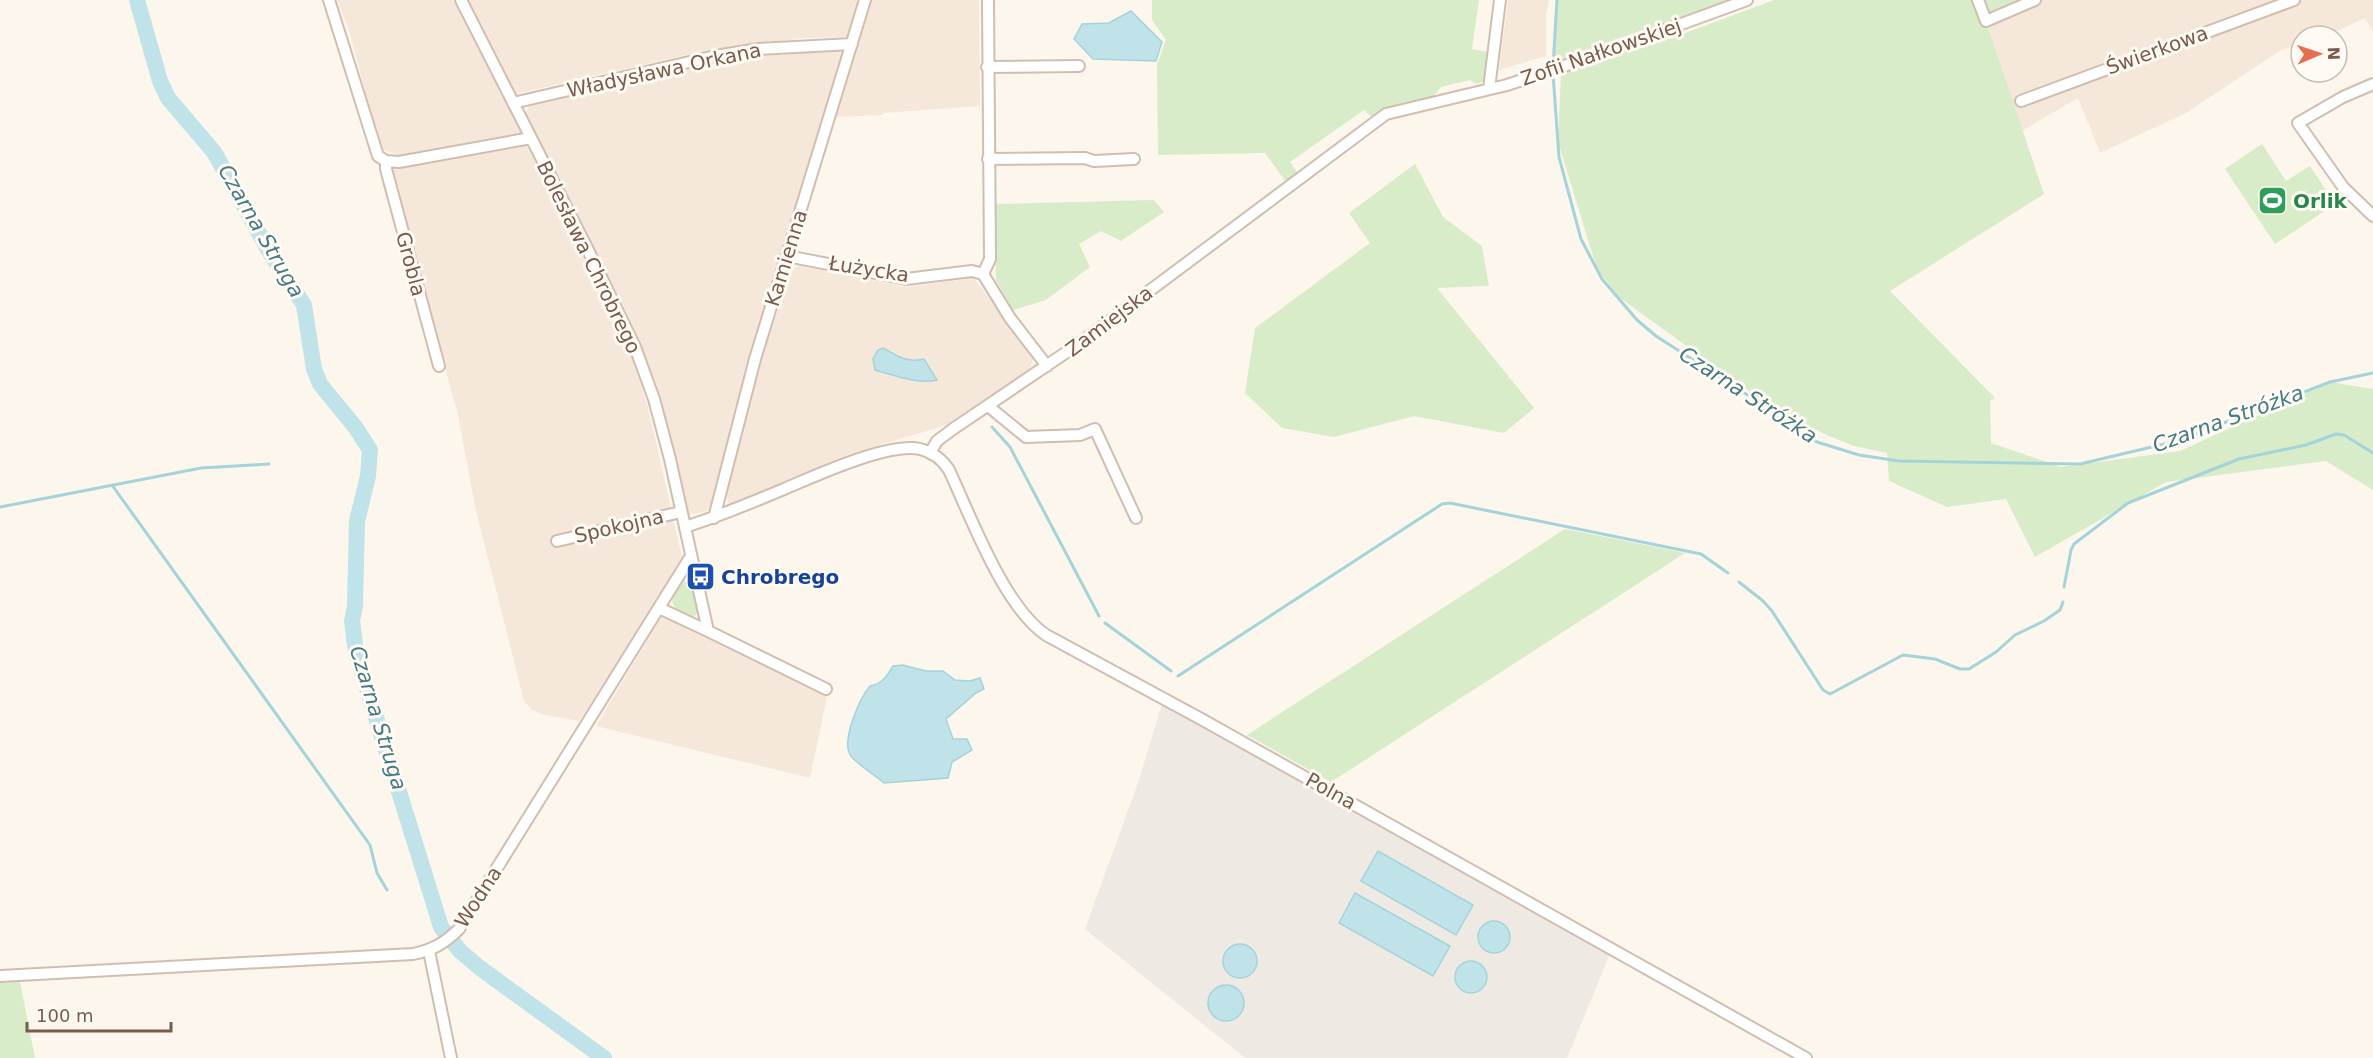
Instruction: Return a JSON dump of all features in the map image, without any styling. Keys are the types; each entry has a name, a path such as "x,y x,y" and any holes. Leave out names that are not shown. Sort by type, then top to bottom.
{"street":[{"name":"Grobla","path":"329,0 378,156 386,161 388,178 439,366"},
{"name":"Bolesława Chrobrego","path":"461,0 635,347 654,399 685,527"},
{"name":"Kamienna","path":"714,518 755,359 865,0"},
{"path":"988,0 990,260 983,274 1010,318 1047,366"},
{"path":"1489,88 1500,0"},
{"name":"Zofii Nałkowskiej","path":"1489,88 1552,69 1747,0"},
{"path":"1978,0 1986,21 2035,0"},
{"name":"Świerkowa","path":"2020,100 2294,0"},
{"name":"Władysława Orkana","path":"513,103 715,56 759,49 852,44"},
{"path":"987,67 1079,66"},
{"path":"2373,84 2343,97 2298,123 2343,187 2373,216"},
{"name":"Zamiejska","path":"930,453 938,441 952,429 1047,366 1373,122 1399,109 1489,88"},
{"path":"386,161 399,162 531,138"},
{"path":"988,159 1085,158 1094,161 1134,159"},
{"name":"Łużycka","path":"787,256 906,279 972,271 983,274"},
{"path":"988,406 1026,437 1080,435 1095,429 1136,518"},
{"path":"708,631 685,527 714,518 852,461 899,449 919,449 930,453"},
{"name":"Polna","path":"930,453 945,462 950,470 986,549 1018,607 1032,626 1806,1058"},
{"name":"Spokojna","path":"557,541 681,512"},
{"name":"Wodna","path":"0,976 413,954 429,951 442,944 459,929 691,556"},
{"path":"659,608 826,689"},
{"path":"429,951 451,1058"}],"shaded area":[{"path":"337,0 453,0 522,135 403,157 380,148 349,30"},
{"path":"468,0 859,0 848,37 804,38 708,50 516,94"},
{"path":"872,0 979,0 980,106 836,117"},
{"path":"1508,0 1549,0 1546,15 1546,56 1499,70"},
{"path":"2035,0 2373,0 2373,32 2365,18 2349,25 2289,24 2289,48 2281,50 2186,113 2100,153 2078,98 2022,131 1986,21"},
{"path":"838,51 842,55 777,265 711,510 689,515 659,390 624,307 525,112 529,106 711,63 752,56"},
{"path":"526,144 611,311 631,356 648,407 682,557 579,721 545,715 532,710 524,701 476,511 458,415 390,169"},
{"path":"799,265 905,287 974,278 1033,359 1030,369 947,425 846,455 729,505 726,495 764,343 770,334 790,271"},
{"path":"662,616 827,697 810,778 596,726"},
{"path":"1162,704 1610,954 1567,1058 1245,1058 1085,929 1138,783"}],"green space":[{"path":"1152,0 1479,0 1472,49 1488,52 1485,81 1476,84 1470,80 1441,87 1433,97 1393,108 1372,117 1364,110 1290,162 1298,173 1286,182 1265,153 1158,155 1157,65 1166,40 1152,20"},
{"path":"1558,0 1729,0 1555,61 1554,18"},
{"path":"1774,0 2035,0 1986,21 2044,194 1890,291 1995,398 1990,401 1991,443 2061,467 2180,451 2330,382 2373,389 2373,490 2326,461 2166,482 2035,557 2006,499 1947,507 1889,481 1887,453 1854,446 1774,409 1620,298 1597,269 1558,142 1561,73 1680,35"},
{"name":"Orlik","path":"2262,144 2286,181 2310,166 2335,204 2275,244 2225,169"},
{"path":"1415,164 1443,217 1482,246 1489,286 1437,288 1534,408 1504,433 1414,416 1334,437 1282,428 1245,393 1255,328 1370,243 1349,213"},
{"path":"1154,200 1164,212 1121,241 1101,231 1079,244 1090,267 1046,300 1013,310 996,280 994,204"},
{"path":"1565,529 1685,553 1331,782 1247,735"},
{"path":"682,581 690,583 698,612 690,618 677,610 672,603"},
{"path":"20,982 35,1058 0,1058 0,983"}],"water":[{"path":"1131,11 1162,42 1156,61 1093,59 1074,39 1082,24 1109,23"},
{"path":"883,348 907,359 924,359 937,380 914,380 875,370 873,359 878,350"},
{"path":"903,665 926,671 943,671 955,680 970,681 980,678 984,689 976,693 946,719 953,739 967,739 972,750 952,762 948,778 884,783 854,760 848,749 853,720 866,692 870,686 884,679 893,666"},
{"path":"1378,851 1473,905 1456,935 1361,881"},
{"path":"1355,893 1450,946 1433,976 1339,923"},
{"path":"1494,921 1505,926 1510,937 1505,948 1494,953 1483,948 1478,937 1483,926"},
{"path":"1240,944 1252,949 1257,961 1252,973 1240,978 1228,973 1223,961 1228,949"},
{"path":"1471,961 1482,966 1487,977 1482,988 1471,993 1460,988 1455,977 1460,966"},
{"path":"1226,985 1238,991 1244,1003 1238,1015 1226,1021 1214,1015 1208,1003 1214,991"}],"waterway":[{"name":"Czarna Struga","path":"137,0 160,81 168,98 214,152 269,251 304,305 314,369 320,384 356,428 370,450 368,476 357,521 355,606 352,621 356,653 441,927 460,951 480,968 604,1058"},
{"name":"Czarna Stróżka","path":"1553,67 1557,0"},
{"name":"Czarna Stróżka","path":"1553,74 1559,157 1581,239 1602,279 1637,320 1656,336 1749,396 1787,425 1817,442 1859,455 1899,461 2080,464 2177,441 2330,382 2373,373"},
{"path":"992,427 1010,447 1099,616"},
{"path":"2064,587 2074,544 2128,503 2239,459 2306,445 2336,434 2344,435 2373,453"},
{"path":"0,507 201,468 269,464"},
{"path":"112,485 370,845 377,873 387,890"},
{"path":"1178,676 1442,504 1450,503 1701,554 1728,573"},
{"path":"1739,582 1772,611 1823,690 1830,694 1903,655 1935,659 1960,669 1969,669 1996,652 2015,635 2044,621 2060,610 2063,602"},
{"path":"1105,623 1171,671"}],"place":[{"name":"Orlik","path":"2272,201"},
{"name":"Chrobrego","path":"700,577"}]}
